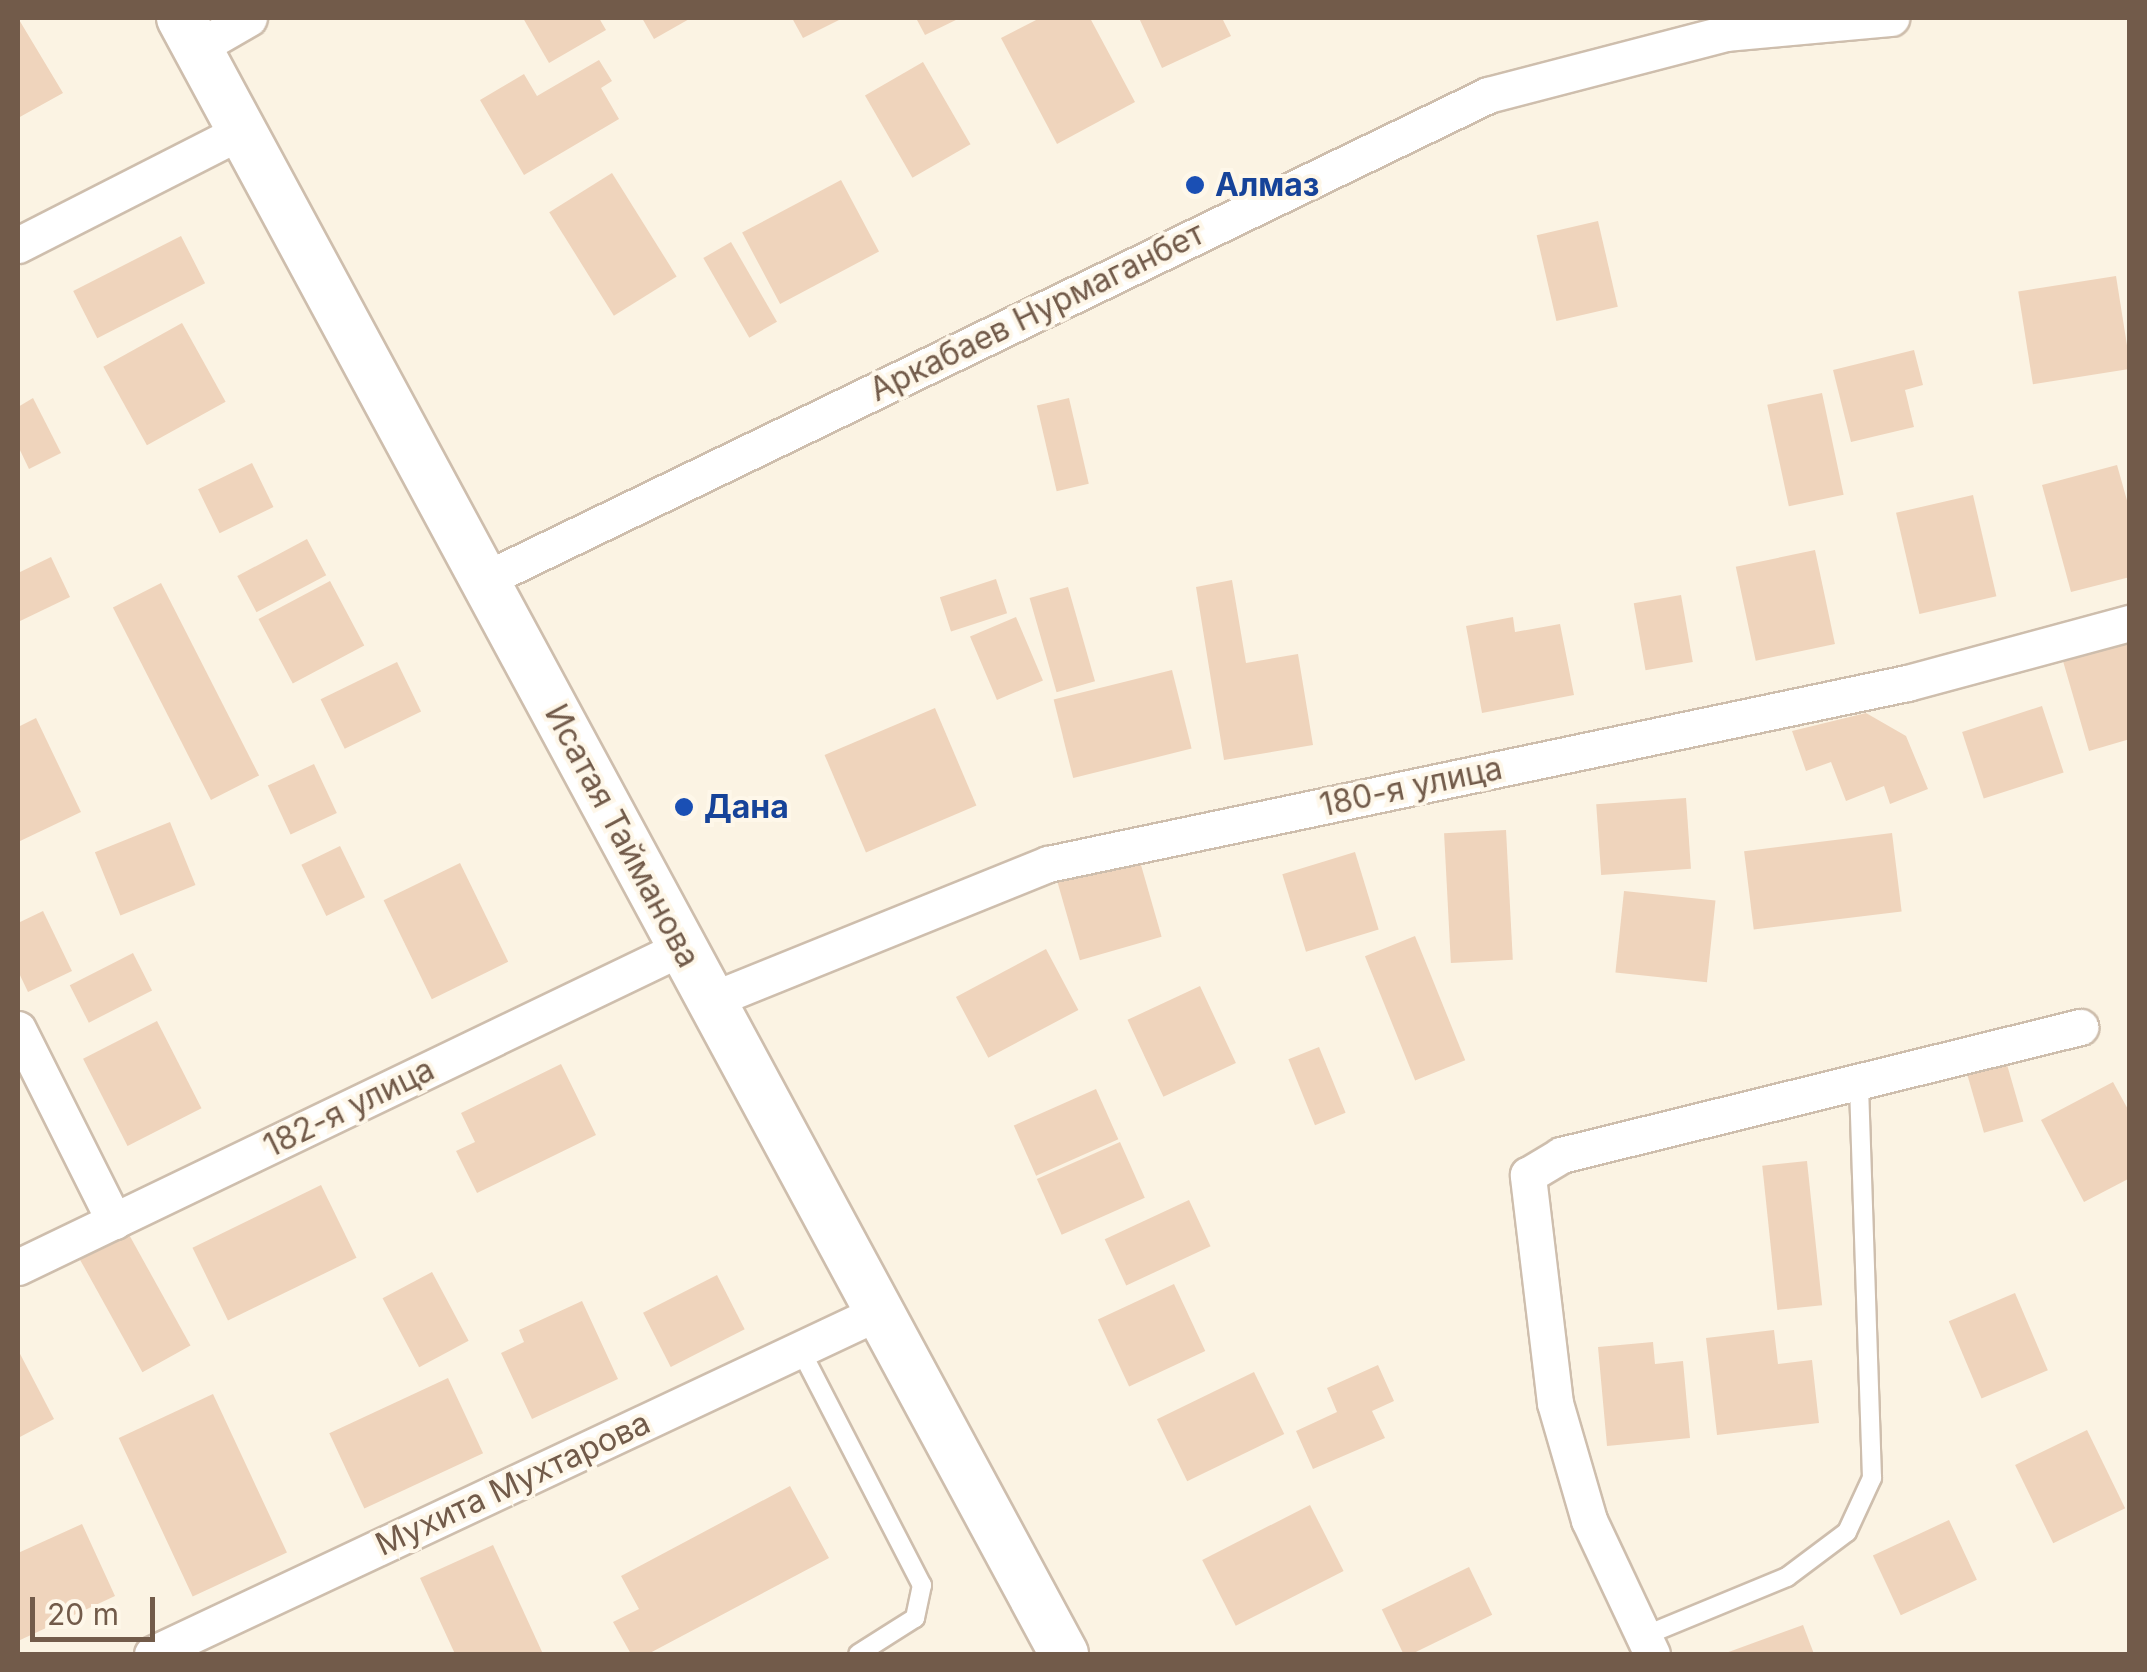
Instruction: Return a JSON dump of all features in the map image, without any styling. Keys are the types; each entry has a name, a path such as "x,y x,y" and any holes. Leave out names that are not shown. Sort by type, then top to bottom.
{"street":[{"path":"189,33 249,18"},
{"name":"Аркабаев Нурмаганбет","path":"486,579 1488,94 1726,33 1891,18"},
{"name":"Исатая Тайманова","path":"189,33 486,579 874,1314 1064,1654"},
{"path":"18,245 242,130"},
{"name":"180-я улица","path":"709,1001 1048,864 1907,683 2130,623"},
{"name":"182-я улица","path":"18,1268 680,948"},
{"path":"1648,1645 1590,1520 1556,1403 1528,1175 1561,1156 2080,1027"},
{"path":"18,1029 114,1221"},
{"name":"Мухита Мухтарова","path":"152,1654 874,1314"}],"lane":[{"path":"1648,1645 1788,1578 1847,1532 1872,1478 1858,1082"},
{"path":"800,1349 922,1585 914,1618 858,1654"}],"building":[{"path":"18,18 63,93 18,118"},
{"path":"523,18 599,18 606,30 549,63"},
{"path":"642,18 691,18 654,39"},
{"path":"792,18 843,18 803,38"},
{"path":"916,18 960,18 925,35"},
{"path":"1040,18 1090,18 1135,102 1057,144 1001,38"},
{"path":"1139,18 1222,18 1231,36 1162,68"},
{"path":"599,60 612,81 601,88 619,119 524,175 480,100 524,74 537,96"},
{"path":"923,62 970,144 912,178 865,96"},
{"path":"612,173 677,276 614,316 549,212"},
{"path":"841,180 879,252 780,304 742,233"},
{"path":"1598,221 1618,307 1556,321 1537,235"},
{"path":"181,236 205,283 97,338 73,291"},
{"path":"731,242 777,322 749,338 703,258"},
{"path":"2116,276 2130,369 2033,384 2018,291"},
{"path":"182,323 226,402 147,445 103,367"},
{"path":"1914,350 1923,385 1905,390 1914,427 1851,442 1833,370"},
{"path":"1822,393 1844,495 1789,506 1767,405"},
{"path":"33,398 61,453 29,469 18,446 18,407"},
{"path":"1069,398 1089,484 1057,491 1037,405"},
{"path":"252,463 273,507 220,533 198,489"},
{"path":"2117,465 2130,511 2130,577 2071,592 2042,485"},
{"path":"1973,495 1996,596 1919,614 1896,513"},
{"path":"307,539 326,575 256,612 237,576"},
{"path":"1815,550 1835,644 1756,661 1736,567"},
{"path":"51,557 70,597 18,622 18,573"},
{"path":"996,579 1007,613 951,631 940,597"},
{"path":"1232,580 1246,663 1298,654 1313,745 1224,760 1196,587"},
{"path":"330,581 364,645 293,683 258,619"},
{"path":"161,583 259,775 211,800 113,608"},
{"path":"1068,587 1095,681 1057,692 1030,598"},
{"path":"1681,595 1693,662 1646,670 1634,603"},
{"path":"1016,617 1043,681 997,700 970,637"},
{"path":"1513,617 1515,632 1560,624 1574,695 1482,713 1466,626"},
{"path":"2130,642 2130,739 2089,751 2063,661"},
{"path":"397,662 421,711 345,749 321,699"},
{"path":"1172,670 1192,749 1073,778 1054,700"},
{"path":"2042,706 2064,773 1984,799 1962,732"},
{"path":"935,708 976,806 866,852 825,755"},
{"path":"1866,713 1906,736 1928,789 1890,804 1884,786 1846,801 1831,762 1806,771 1792,731"},
{"path":"36,718 81,812 18,842 18,727"},
{"path":"314,764 337,813 291,834 268,786"},
{"path":"1686,798 1691,869 1601,875 1596,804"},
{"path":"170,822 195,885 120,915 95,852"},
{"path":"1506,830 1513,960 1451,963 1444,833"},
{"path":"1892,833 1902,911 1754,930 1744,851"},
{"path":"340,846 365,897 326,916 301,865"},
{"path":"1355,852 1379,929 1306,952 1282,874"},
{"path":"1139,858 1162,937 1080,960 1057,881"},
{"path":"460,863 508,962 432,999 384,900"},
{"path":"1624,891 1715,901 1707,982 1615,973"},
{"path":"43,911 72,971 28,992 18,971 18,923"},
{"path":"1415,936 1465,1060 1415,1080 1365,956"},
{"path":"1046,949 1078,1010 988,1058 956,997"},
{"path":"133,953 152,990 89,1023 70,985"},
{"path":"1200,986 1236,1063 1163,1097 1127,1020"},
{"path":"157,1021 201,1108 128,1146 83,1059"},
{"path":"1319,1047 1346,1113 1315,1125 1288,1059"},
{"path":"2006,1061 2023,1122 1984,1133 1967,1072"},
{"path":"561,1064 596,1135 477,1193 456,1151 475,1142 461,1113"},
{"path":"2113,1082 2130,1113 2130,1178 2084,1202 2041,1120"},
{"path":"1096,1089 1118,1139 1036,1176 1014,1126"},
{"path":"1120,1142 1145,1198 1062,1235 1037,1179"},
{"path":"1807,1161 1822,1305 1777,1310 1762,1166"},
{"path":"321,1185 357,1258 228,1320 192,1248"},
{"path":"1189,1200 1211,1246 1126,1286 1105,1239"},
{"path":"127,1231 191,1346 142,1372 79,1258"},
{"path":"432,1272 469,1341 419,1367 383,1298"},
{"path":"717,1275 745,1329 671,1367 643,1313"},
{"path":"1174,1284 1205,1351 1129,1387 1098,1319"},
{"path":"2015,1293 2048,1370 1982,1398 1949,1321"},
{"path":"582,1301 618,1379 532,1419 501,1353 524,1342 519,1330"},
{"path":"1774,1330 1778,1364 1812,1360 1819,1423 1717,1435 1706,1338"},
{"path":"1653,1342 1655,1364 1683,1361 1690,1438 1607,1446 1598,1347"},
{"path":"18,1350 54,1419 18,1438"},
{"path":"1378,1365 1394,1401 1372,1411 1385,1438 1313,1469 1296,1431 1337,1412 1327,1388"},
{"path":"1254,1372 1284,1434 1187,1481 1157,1419"},
{"path":"448,1378 483,1453 364,1509 329,1433"},
{"path":"213,1394 287,1553 193,1597 119,1438"},
{"path":"2087,1430 2125,1508 2053,1543 2015,1465"},
{"path":"790,1486 829,1558 648,1654 631,1654 613,1622 639,1609 621,1576"},
{"path":"1310,1505 1344,1571 1236,1626 1202,1560"},
{"path":"1949,1520 1977,1580 1901,1615 1873,1555"},
{"path":"82,1524 115,1596 18,1641 18,1553"},
{"path":"493,1545 543,1654 455,1654 420,1578"},
{"path":"1469,1567 1492,1615 1412,1654 1404,1654 1382,1610"},
{"path":"1803,1625 1814,1654 1723,1654"}],"place":[{"name":"Алмаз","path":"1195,185"},
{"name":"Дана","path":"684,807"}]}
